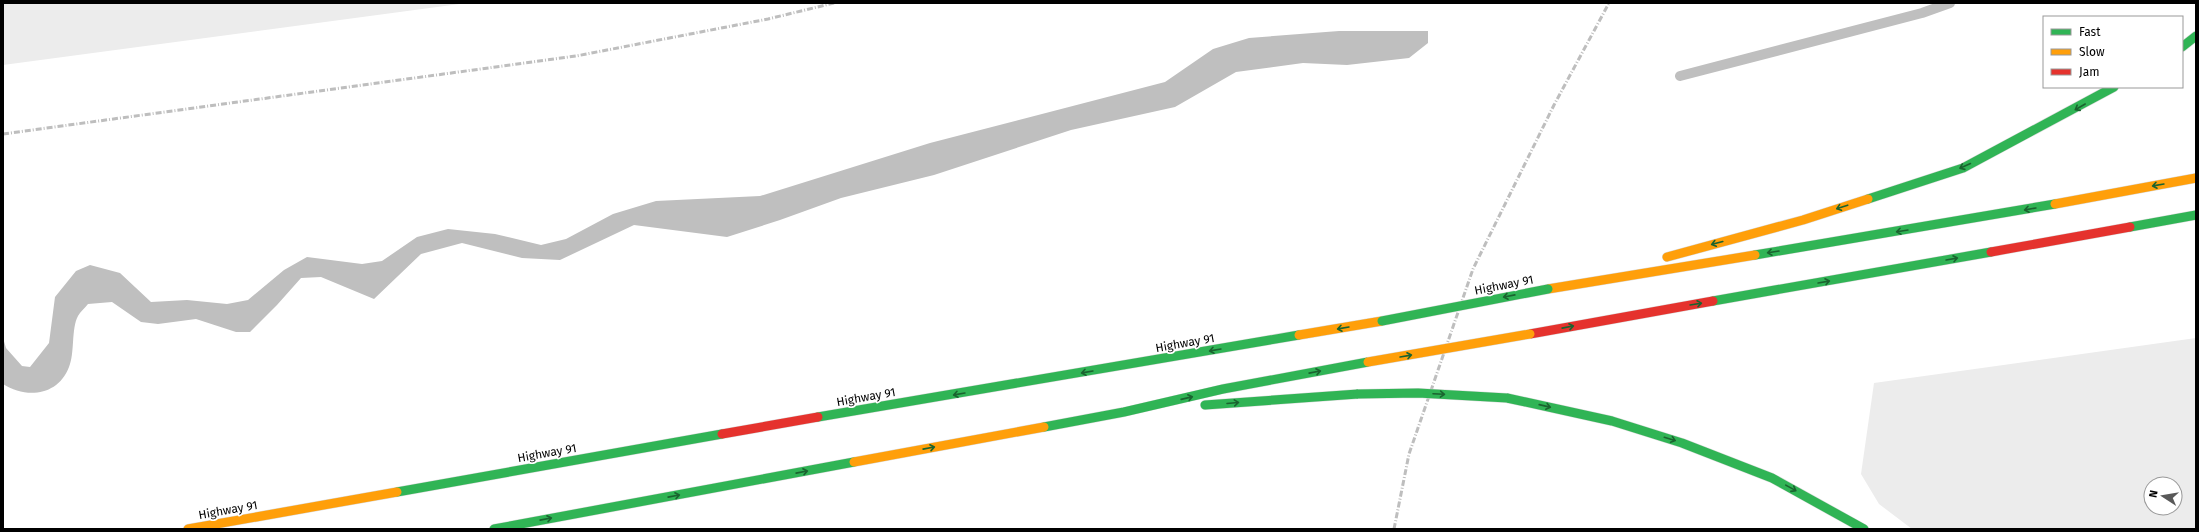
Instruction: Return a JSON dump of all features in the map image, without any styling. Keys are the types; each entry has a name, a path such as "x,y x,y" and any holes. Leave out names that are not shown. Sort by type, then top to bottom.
{"highway":[{"path":"2183,45 2196,36"},
{"path":"1660,258 1803,220 1963,168 2076,109 2112,88"},
{"path":"1548,288 1965,221 2196,178"},
{"path":"494,529 1124,412 1223,389 1368,362 2196,215"},
{"path":"1548,288 1638,264"},
{"name":"Highway 91","path":"188,529 663,444 1382,321 1548,288"},
{"path":"1124,412 1358,394 1418,392 1507,398 1612,421 1682,443 1772,478 1864,529"}],"shaded area":[{"path":"3,3 467,3 3,65"},
{"path":"1339,31 1428,31 1428,43 1409,58 1347,65 1303,63 1236,72 1175,107 1071,130 934,175 841,198 727,237 634,225 560,260 522,258 462,243 421,254 374,299 321,277 301,278 250,332 236,332 196,319 158,324 141,322 112,302 88,304 79,314 74,327 72,355 69,367 64,377 57,384 49,389 31,393 21,392 3,384 3,338 6,348 22,366 30,367 49,343 55,297 76,271 90,265 120,273 151,302 187,300 227,304 248,300 284,270 307,257 362,264 382,261 417,237 448,229 495,234 541,245 566,239 613,214 656,201 760,196 930,143 1165,82 1213,49 1249,38"},
{"path":"2196,338 2196,529 1912,529 1879,504 1861,474 1874,383"}],"waterway":[{"path":"1680,76 1922,13 1950,3"}],"railway":[{"path":"3,134 576,56 768,19 834,3"},
{"path":"1394,529 1409,454 1473,269 1554,105 1609,3"}],"traffic: fast":[{"path":"2183,46 2196,36"},
{"path":"1868,199 1963,168 2112,88"},
{"path":"1755,255 2055,204"},
{"path":"2130,227 2196,215"},
{"path":"1713,301 1991,252"},
{"path":"1382,321 1548,289"},
{"path":"818,417 1299,335"},
{"path":"1044,427 1124,412 1223,389 1368,362"},
{"path":"1358,394 1418,393 1507,398"},
{"path":"1205,405 1358,394"},
{"path":"1507,398 1612,421 1682,443 1772,478 1864,529"},
{"path":"397,492 722,434"},
{"path":"494,529 854,462"}],"traffic: slow":[{"path":"2055,204 2196,178"},
{"path":"1667,257 1803,220 1868,199"},
{"path":"1548,289 1755,255"},
{"path":"1299,335 1382,321"},
{"path":"1368,362 1530,334"},
{"path":"854,462 1044,427"},
{"path":"188,529 397,492"}],"traffic: jam":[{"path":"1991,252 2130,227"},
{"path":"1530,334 1713,301"},
{"path":"722,434 818,417"}]}
